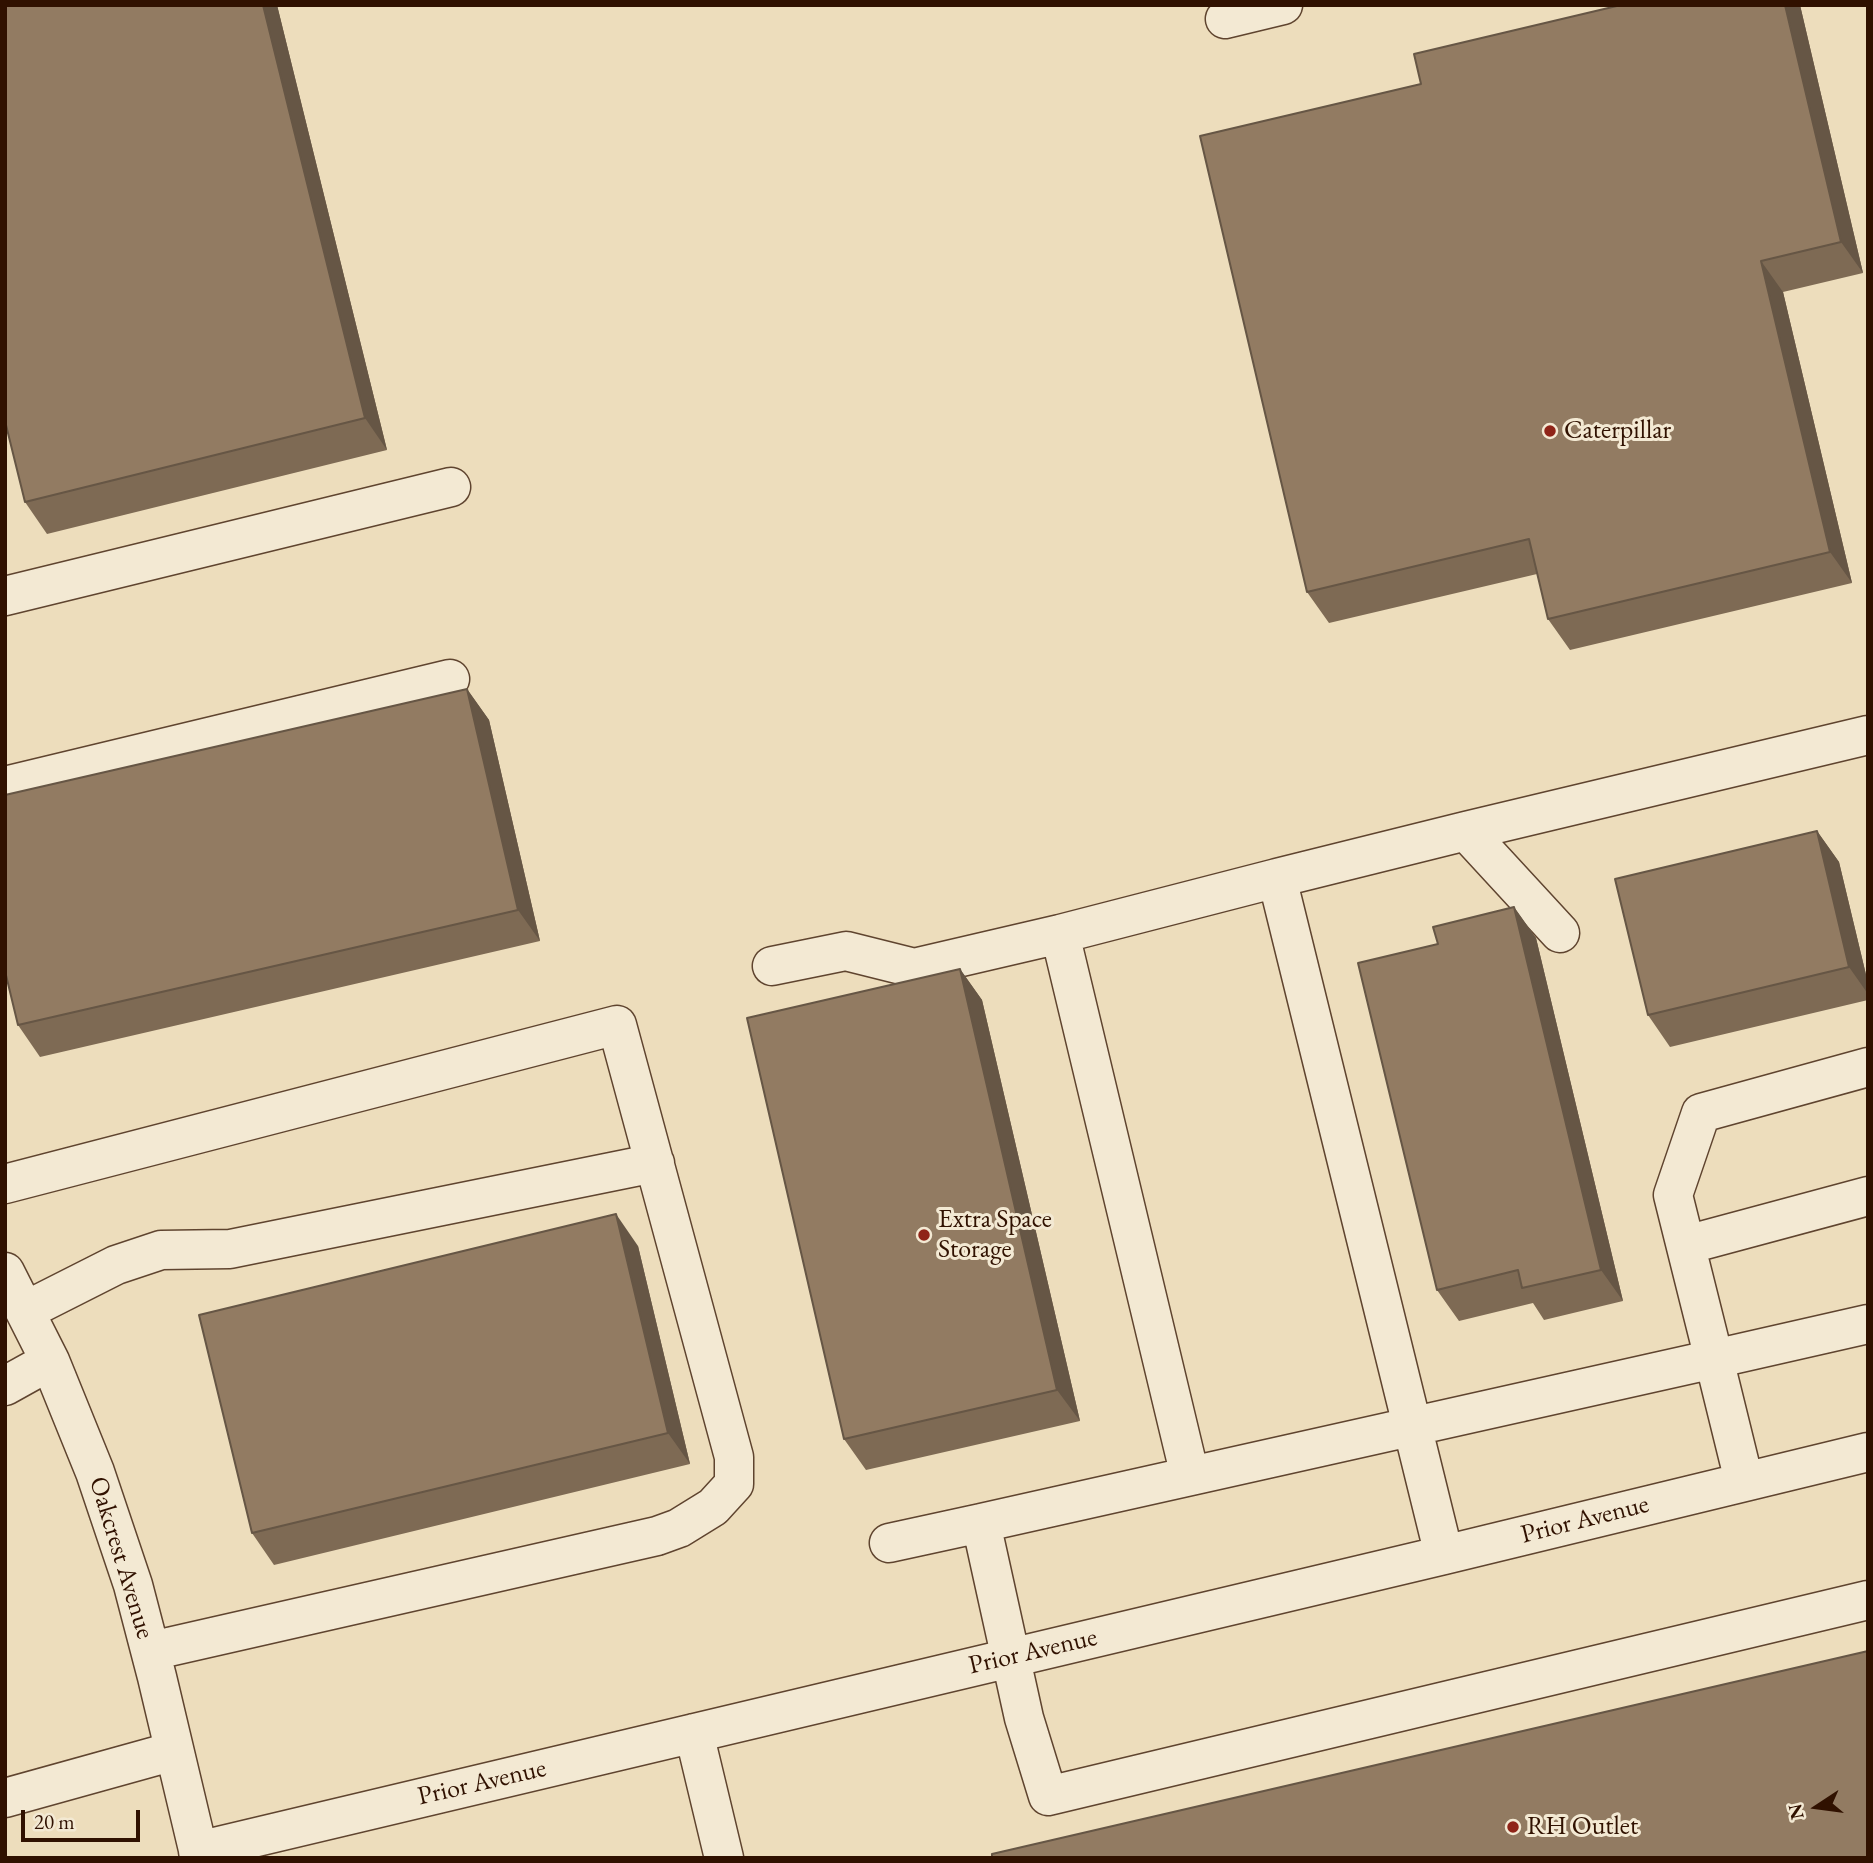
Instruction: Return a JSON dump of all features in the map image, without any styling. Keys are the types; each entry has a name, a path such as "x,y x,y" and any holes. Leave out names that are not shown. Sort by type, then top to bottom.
{"street":[{"path":"1226,19 1283,5"},
{"path":"5,596 451,487"},
{"path":"5,786 450,679"},
{"path":"772,966 846,951 914,968 1060,934 1466,831 1868,735"},
{"path":"1466,831 1560,933"},
{"path":"1277,878 1444,1555"},
{"path":"1060,934 1190,1476"},
{"path":"5,1184 617,1026 734,1457 734,1484 713,1507 679,1528 657,1536 151,1651"},
{"path":"1744,1481 1673,1195 1701,1113 1868,1067"},
{"path":"25,1311 116,1265 161,1250 230,1249 655,1163"},
{"path":"1686,1245 1868,1196"},
{"name":"Oakcrest Avenue","path":"5,1272 50,1361 95,1472 133,1586 151,1651 199,1854"},
{"path":"889,1543 1868,1324"},
{"path":"5,1386 50,1361"},
{"name":"Prior Avenue","path":"199,1854 1868,1452"},
{"path":"981,1523 1024,1718 1048,1796 1868,1600"},
{"path":"694,1733 724,1858"},
{"path":"5,1798 174,1751"}],"building":[{"path":"5,5 263,5 365,418 25,502 5,421"},
{"name":"Caterpillar","path":"1621,5 1785,5 1841,242 1761,261 1830,552 1548,619 1529,539 1307,592 1200,136 1421,84 1414,54"},
{"path":"467,689 518,910 18,1025 5,971 5,795"},
{"path":"1817,831 1849,967 1648,1015 1615,879"},
{"path":"1514,907 1601,1270 1522,1288 1518,1270 1437,1290 1358,963 1438,944 1433,927"},
{"name":"Extra Space Storage","path":"960,969 1057,1390 844,1439 747,1018"},
{"path":"616,1214 668,1433 252,1533 199,1315"},
{"path":"1868,1651 1868,1858 992,1858 992,1854"}],"place":[{"name":"Caterpillar","path":"1550,431"},
{"name":"Extra Space Storage","path":"924,1235"},
{"name":"RH Outlet","path":"1513,1827"}]}
